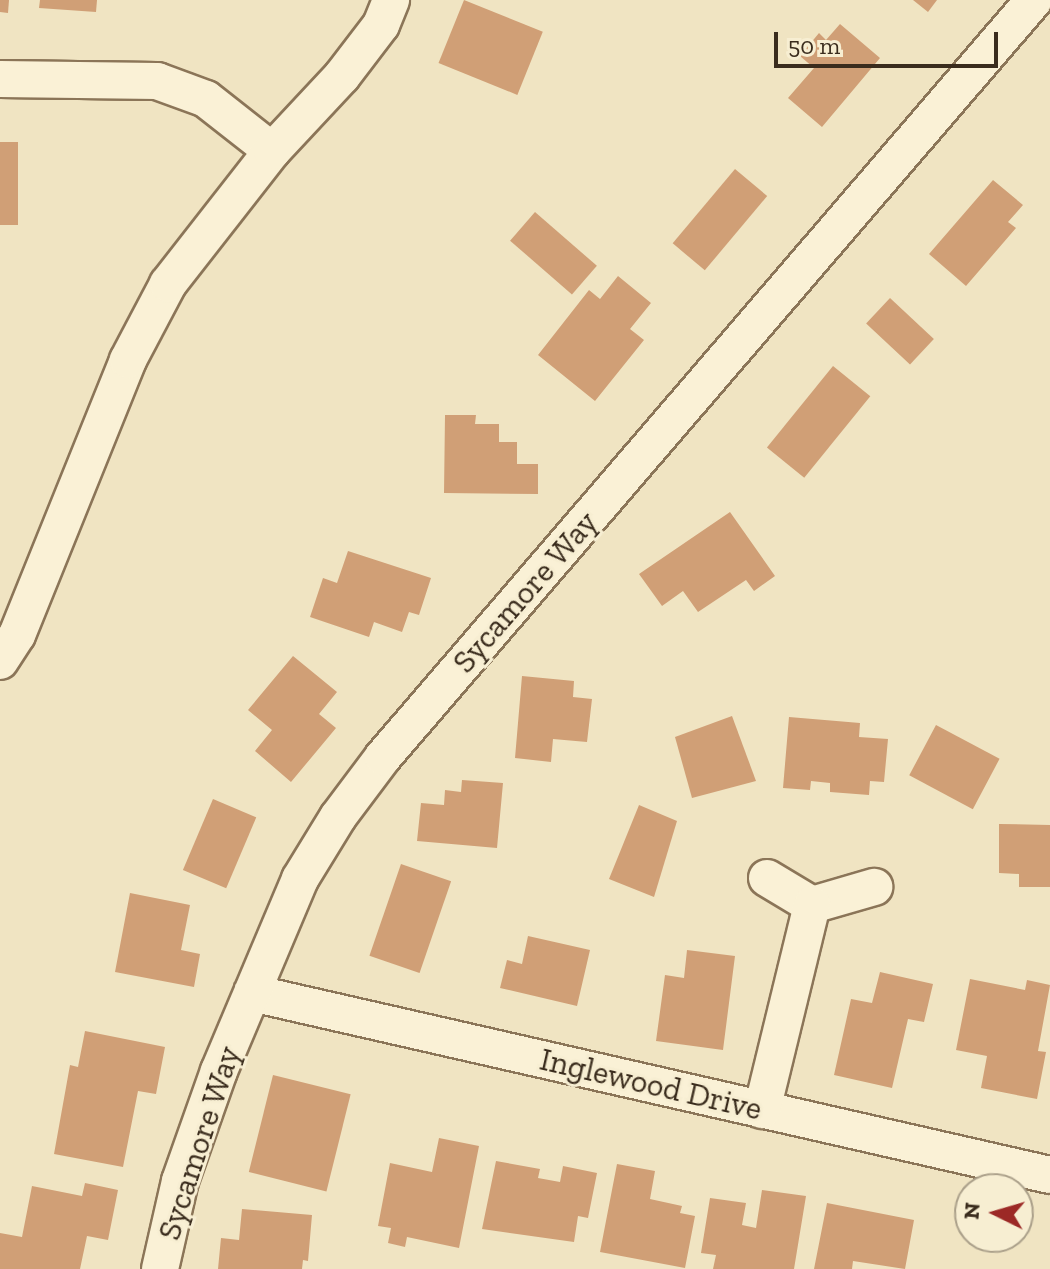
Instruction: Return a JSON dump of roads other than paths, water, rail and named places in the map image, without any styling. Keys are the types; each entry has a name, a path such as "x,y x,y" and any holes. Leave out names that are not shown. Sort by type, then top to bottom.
{"street":[{"path":"0,661 17,635 128,360 168,284 272,151 342,76 381,25 391,0"},
{"name":"Sycamore Way","path":"160,1269 180,1181 252,993 300,879 383,757 1034,0"},
{"path":"0,79 157,81 206,99 272,151"},
{"path":"767,878 812,905 874,887"},
{"path":"762,1110 812,905"},
{"name":"Inglewood Drive","path":"252,993 1050,1175"}]}
